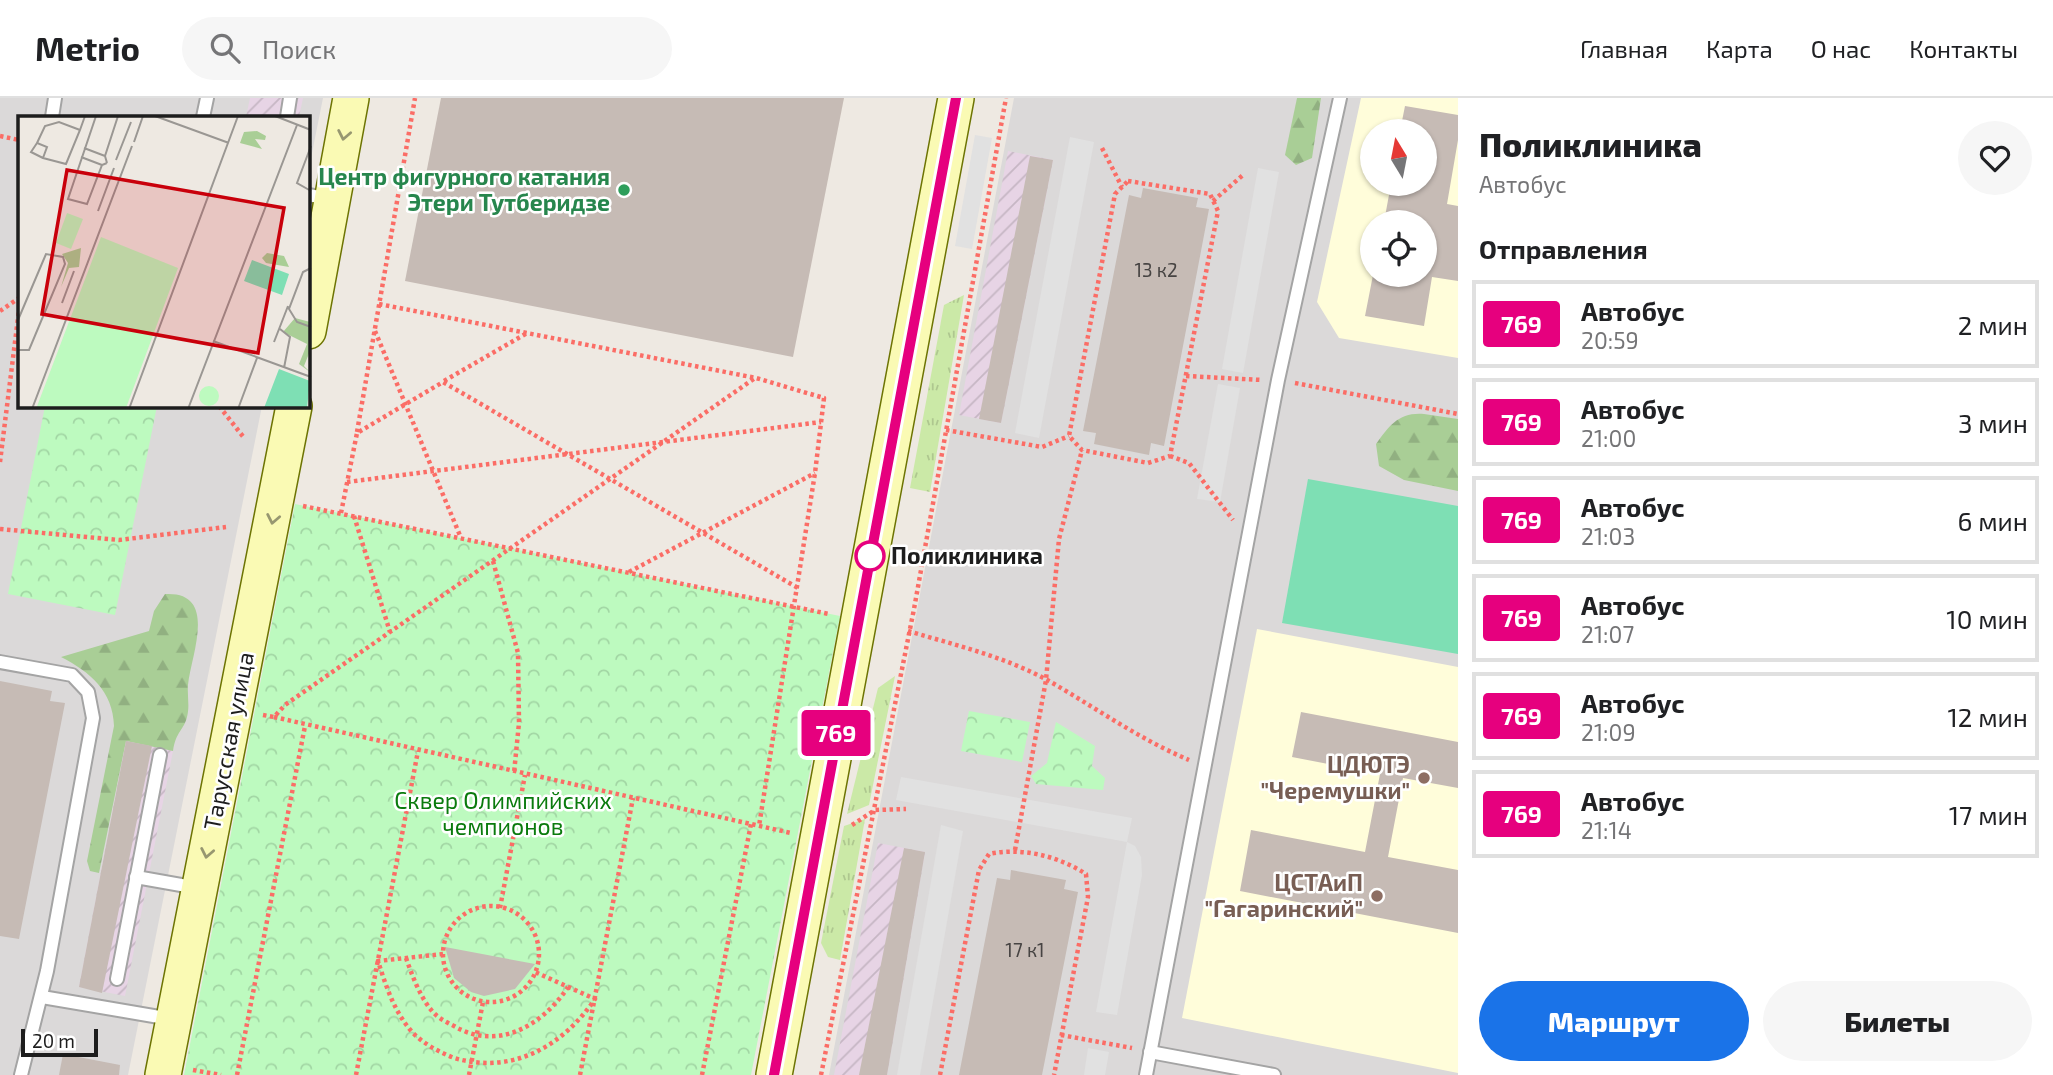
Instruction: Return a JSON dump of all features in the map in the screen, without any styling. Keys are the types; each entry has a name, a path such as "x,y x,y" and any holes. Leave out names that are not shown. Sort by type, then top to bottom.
{"main road":[{"path":"310,309 320,197 351,98"},
{"path":"774,1075 956,98"},
{"name":"Тарусская улица","path":"174,1072 174,1019 295,408"}],"lane":[{"path":"52,116 55,98"},
{"path":"203,116 206,98"},
{"path":"287,116 290,98"},
{"path":"1146,1075 1278,380 1340,98"},
{"path":"0,662 72,675 88,692 93,718 42,996 21,1075"},
{"path":"117,979 160,755"},
{"path":"136,877 200,888"},
{"path":"42,996 174,1019"},
{"path":"1150,1052 1274,1075"}],"path":[{"path":"341,513 415,98"},
{"path":"821,1075 875,810 1006,98"},
{"path":"0,136 18,140"},
{"path":"1102,148 1122,187"},
{"path":"1213,201 1243,175"},
{"path":"1069,436 1115,194 1128,181 1210,194 1218,211 1170,456"},
{"path":"0,311 18,299"},
{"path":"379,304 755,378 824,398 816,473 759,826"},
{"path":"0,462 18,318"},
{"path":"374,330 461,538"},
{"path":"357,433 527,333"},
{"path":"1186,376 1278,380 1458,414"},
{"path":"274,718 285,705 755,378"},
{"path":"443,382 798,588"},
{"path":"221,408 245,439"},
{"path":"347,482 565,452 821,422"},
{"path":"946,430 1042,446 1069,436"},
{"path":"1069,436 1082,450 1148,463 1170,456 1189,463 1240,529"},
{"path":"1015,850 1046,680 1059,539 1082,450"},
{"path":"629,573 816,473"},
{"path":"295,504 839,616"},
{"path":"354,516 390,632"},
{"path":"0,529 119,540 226,527"},
{"path":"493,561 519,663 514,773"},
{"path":"908,631 968,649 1046,680 1148,742 1193,762"},
{"path":"256,713 514,773 799,834"},
{"path":"237,1075 305,726"},
{"path":"356,1075 418,751"},
{"path":"499,908 525,775"},
{"path":"580,1075 633,799"},
{"path":"843,831 875,810 906,809"},
{"path":"702,1075 751,824"},
{"path":"940,1075 979,870 989,854 1015,850 1067,862 1086,874 1088,897 1054,1075"},
{"path":"479,908 499,908 519,915 536,937 539,951 535,972 522,991 510,998 483,1002 456,988 448,976 443,954 447,934 466,914 479,908"},
{"path":"378,961 443,954"},
{"path":"406,958 432,1011 461,1030 477,1035 495,1037 523,1030 558,1002 568,987"},
{"path":"378,961 395,1007 415,1035 442,1054 471,1063 511,1064 540,1054 578,1024 595,999"},
{"path":"535,972 595,999"},
{"path":"469,1075 483,1002"},
{"path":"1061,1035 1150,1052"},
{"path":"174,1072 221,1075"}],"shaded area":[{"path":"0,98 323,98 310,163 310,116 18,116 18,408 262,408 128,1075 0,1075"},
{"path":"250,98 303,98 299,116 246,116"},
{"path":"1014,98 1458,98 1458,1075 829,1075"},
{"path":"1361,98 1458,98 1458,358 1339,338 1317,302"},
{"path":"975,135 992,138 972,249 955,246"},
{"path":"1070,137 1094,142 1039,438 1015,433"},
{"path":"1008,151 1053,160 1001,423 959,415"},
{"path":"1258,168 1279,172 1243,373 1222,369"},
{"path":"1218,384 1240,388 1220,502 1197,499"},
{"path":"1257,629 1458,667 1458,1073 1182,1018"},
{"path":"126,741 173,751 125,996 79,987"},
{"path":"901,777 1132,818 1127,842 896,800"},
{"path":"941,825 963,831 920,1075 897,1075"},
{"path":"1127,842 1135,846 1141,857 1142,875 1117,1015 1096,1012"},
{"path":"878,843 925,852 887,1075 834,1075"},
{"path":"1088,1048 1109,1052 1105,1075 1084,1075"}],"green space":[{"path":"1297,98 1321,98 1312,158 1296,165 1285,155"},
{"path":"964,295 930,492 910,488 944,305"},
{"path":"45,408 157,408 115,615 8,594"},
{"path":"1424,414 1458,419 1458,491 1404,480 1379,466 1376,444 1386,431 1396,421 1408,415"},
{"path":"1308,479 1458,506 1458,654 1282,623"},
{"name":"Сквер Олимпийских чемпионов","path":"295,504 840,616 751,1075 184,1075"},
{"path":"165,594 182,596 192,603 197,614 198,627 188,685 187,717 173,751 126,741 99,873 90,871 87,861 114,726 113,714 98,684 61,657 149,631 154,611"},
{"path":"895,676 869,805 847,814 878,688"},
{"path":"969,711 1030,722 1022,762 961,751"},
{"path":"1056,722 1095,746 1092,766 1105,778 1103,790 1036,784 1031,776 1047,763"},
{"path":"865,819 840,960 828,957 821,943 844,826"}],"building":[{"name":"Центр фигурного катания Этери Тутберидзе","path":"441,98 844,98 793,357 405,281"},
{"path":"1405,106 1458,115 1458,140 1447,204 1458,206 1458,281 1437,278 1437,210 1386,210 1389,196 1437,196 1437,119 1402,119"},
{"path":"1030,156 1053,160 1001,423 979,419"},
{"path":"1143,188 1198,198 1196,207 1209,209 1164,446 1151,443 1149,455 1094,444 1096,433 1083,431 1129,195 1141,198"},
{"path":"1371,287 1430,287 1424,326 1365,316"},
{"path":"0,681 52,691 50,701 65,703 19,939 0,936"},
{"path":"1301,712 1458,742 1458,788 1403,778 1388,857 1458,870 1458,933 1240,891 1251,830 1365,852 1380,774 1292,757"},
{"path":"126,741 152,746 102,993 79,987"},
{"path":"904,848 925,852 887,1075 859,1075"},
{"path":"1011,870 1066,880 1064,889 1078,892 1042,1075 959,1075 997,878 1010,880"},
{"path":"445,947 535,964 515,989 484,996 471,992 454,978"},
{"path":"63,1054 120,1065 119,1075 59,1075"}],"bus line":[{"name":"769","path":"774,1075 956,98"}],"place":[{"name":"Центр фигурного катания Этери Тутберидзе","path":"624,190"},
{"name":"Поликлиника","path":"870,556"},
{"name":"ЦДЮТЭ \"Черемушки\"","path":"1424,778"},
{"name":"ЦСТАиП \"Гагаринский\"","path":"1377,896"}]}
